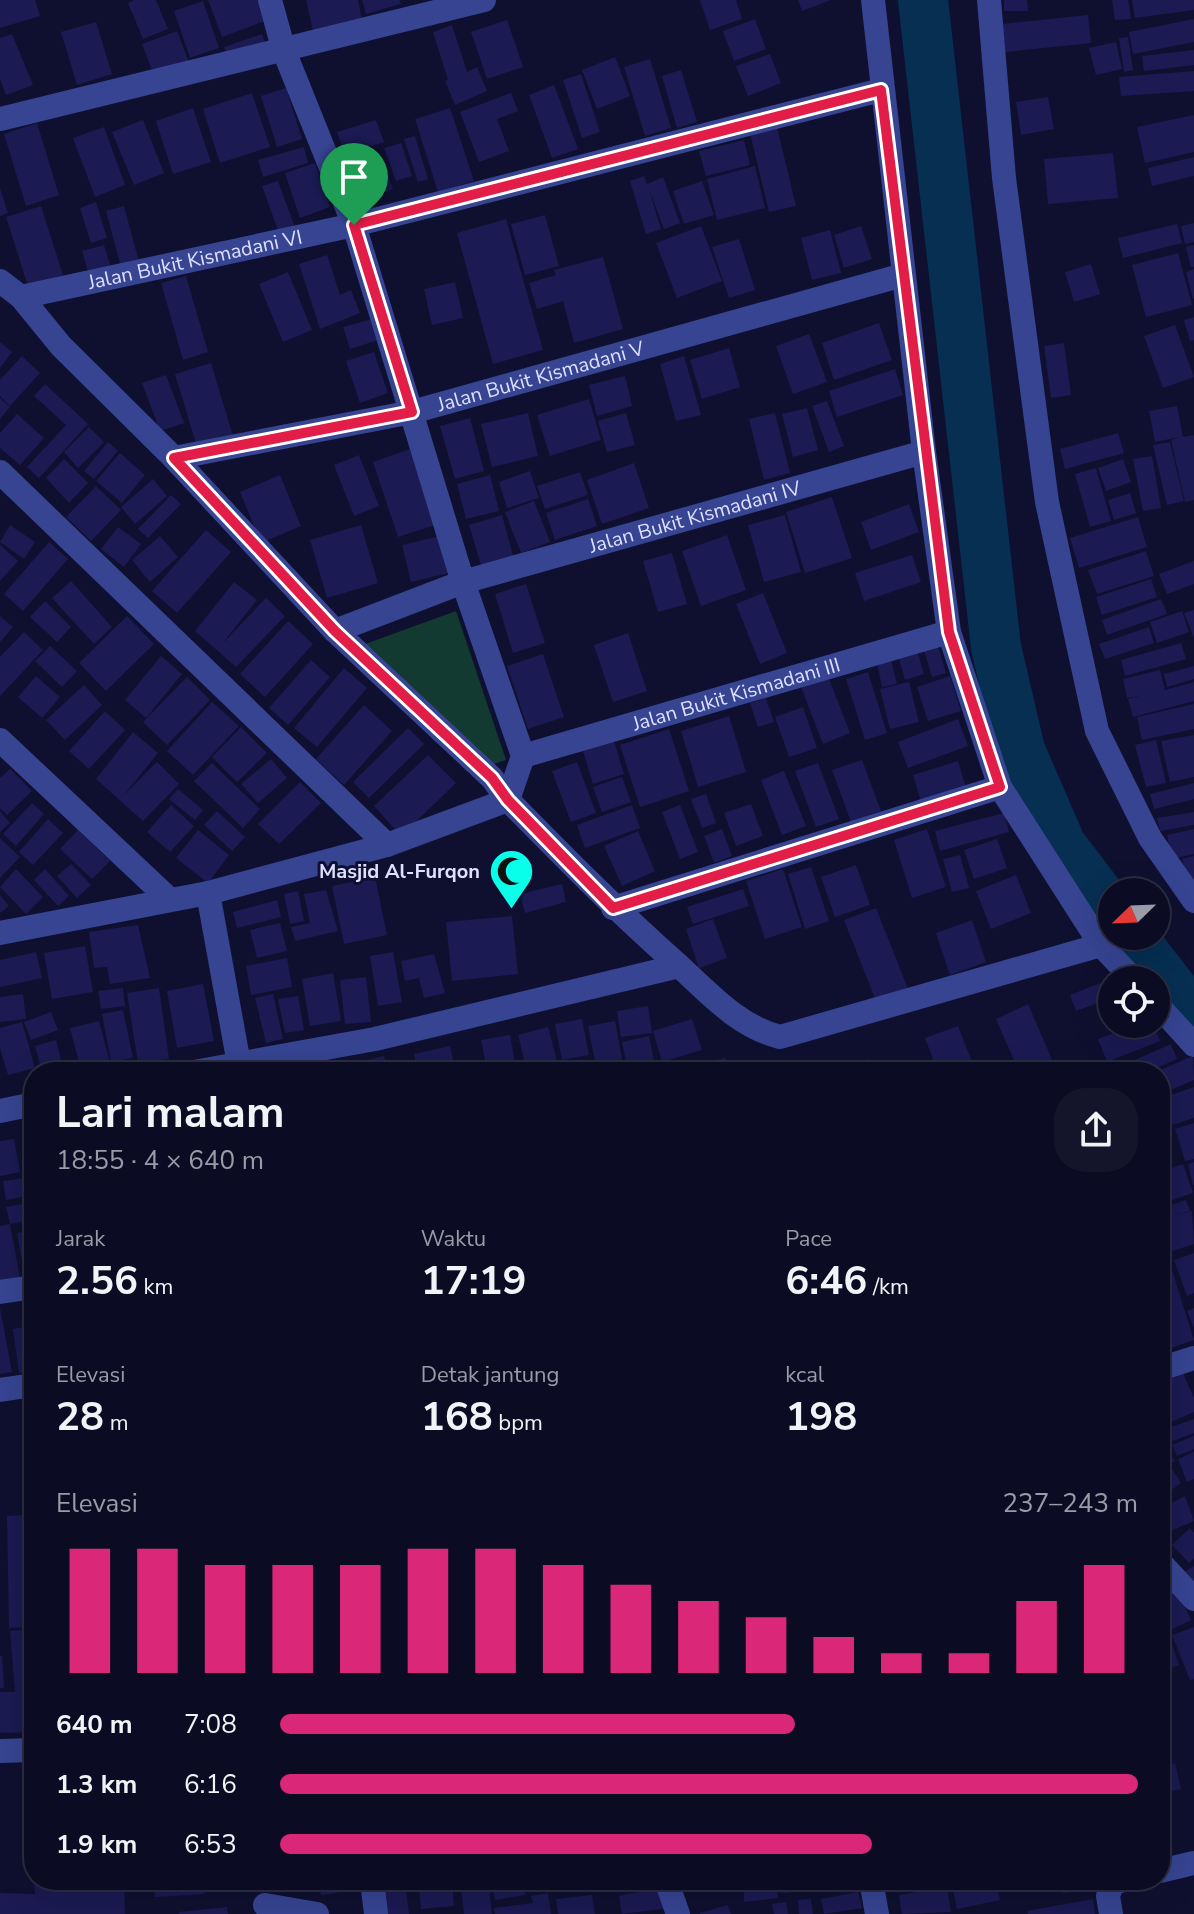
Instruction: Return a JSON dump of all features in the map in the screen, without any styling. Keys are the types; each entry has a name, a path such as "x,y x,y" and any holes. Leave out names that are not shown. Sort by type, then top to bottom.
{"street":[{"path":"270,0 284,51 354,225 463,582 523,756 508,800"},
{"path":"0,119 484,0"},
{"path":"873,0 924,452 949,632 1000,787 1098,940"},
{"path":"989,0 1004,178 1047,502 1097,731 1150,838 1194,901"},
{"name":"Jalan Bukit Kismadani VI","path":"21,297 354,225 881,90"},
{"name":"Jalan Bukit Kismadani V","path":"174,458 412,412 903,275"},
{"path":"0,281 21,297 61,346 174,458 335,631 492,778 508,800 613,908 726,1009 761,1032 780,1037 1098,946"},
{"name":"Jalan Bukit Kismadani IV","path":"335,631 463,582 924,452"},
{"path":"0,472 387,845"},
{"name":"Jalan Bukit Kismadani III","path":"523,756 949,632"},
{"path":"0,740 168,898"},
{"path":"613,908 1000,787"},
{"path":"0,933 168,898 208,893 387,845 508,800"},
{"path":"208,893 239,1062"},
{"path":"1106,950 1121,966"},
{"path":"250,1062 375,1039 679,966"},
{"path":"1170,1018 1194,1045"},
{"path":"0,1111 24,1106"},
{"path":"0,1292 24,1288"},
{"path":"1170,1366 1194,1358"},
{"path":"0,1390 24,1386"},
{"path":"1170,1573 1194,1599"},
{"path":"0,1751 24,1750"},
{"path":"1170,1869 1194,1863"},
{"path":"373,1890 376,1914"},
{"path":"670,1890 678,1914"},
{"path":"873,1890 877,1914"},
{"path":"1110,1890 1111,1914"},
{"path":"265,1905 317,1914"}],"green space":[{"path":"456,611 506,760 485,767 357,647"}],"building":[{"path":"0,0 35,0 40,16 0,28"},
{"path":"156,0 168,29 143,39 128,3"},
{"path":"208,0 259,0 267,20 222,37"},
{"path":"306,0 358,0 362,20 313,31"},
{"path":"362,0 399,0 401,4 366,14"},
{"path":"700,0 736,0 742,19 710,30"},
{"path":"798,0 831,0 802,11"},
{"path":"1004,0 1027,0 1028,11 1004,11"},
{"path":"1112,0 1128,0 1131,19 1115,20"},
{"path":"1132,0 1194,0 1194,10 1135,18"},
{"path":"203,1 219,48 190,58 174,11"},
{"path":"1088,15 1091,43 1005,52 1001,24"},
{"path":"755,19 766,49 734,61 723,31"},
{"path":"1194,19 1194,42 1133,54 1129,32"},
{"path":"507,20 523,67 487,79 471,32"},
{"path":"96,22 112,74 77,85 61,32"},
{"path":"452,25 467,72 477,67 487,91 455,105 445,81 448,80 433,32"},
{"path":"177,31 189,62 154,75 142,44"},
{"path":"12,34 33,85 6,95 0,79 0,38"},
{"path":"262,34 266,46 228,59 224,47"},
{"path":"1128,37 1133,70 1124,72 1119,38"},
{"path":"1116,42 1122,69 1096,75 1089,48"},
{"path":"1194,50 1194,65 1144,71 1142,56"},
{"path":"770,54 781,83 748,96 736,66"},
{"path":"615,57 630,96 597,109 582,70"},
{"path":"650,59 671,128 645,136 624,67"},
{"path":"681,70 697,122 677,128 662,76"},
{"path":"1194,71 1194,91 1121,96 1119,77"},
{"path":"581,74 600,132 582,138 563,80"},
{"path":"554,85 578,149 552,158 529,95"},
{"path":"286,88 302,139 277,147 261,96"},
{"path":"252,93 270,147 220,163 203,109"},
{"path":"511,93 518,111 497,119 509,151 479,162 460,112"},
{"path":"1048,97 1054,129 1021,135 1016,102"},
{"path":"193,108 211,162 173,174 156,121"},
{"path":"450,108 474,181 438,192 415,119"},
{"path":"1194,115 1194,152 1145,163 1137,127"},
{"path":"143,120 164,173 134,185 112,132"},
{"path":"376,120 384,142 345,155 337,132"},
{"path":"37,123 59,195 26,206 4,134"},
{"path":"776,123 796,206 769,212 749,129"},
{"path":"104,127 125,185 95,197 73,138"},
{"path":"415,136 428,179 418,182 404,139"},
{"path":"744,140 750,165 706,176 699,151"},
{"path":"401,143 412,176 396,181 384,148"},
{"path":"304,147 308,163 263,177 258,160"},
{"path":"379,152 393,189 369,198 355,161"},
{"path":"1113,153 1118,198 1048,204 1044,159"},
{"path":"1194,157 1194,176 1152,186 1148,168"},
{"path":"315,163 330,207 300,218 285,173"},
{"path":"755,166 765,208 717,220 707,179"},
{"path":"644,176 647,184 663,177 680,223 664,229 649,189 661,229 646,234 630,181"},
{"path":"278,181 296,230 280,236 262,186"},
{"path":"702,181 714,215 684,224 673,191"},
{"path":"0,188 8,213 0,216"},
{"path":"96,202 107,238 91,243 80,208"},
{"path":"41,206 63,275 28,286 6,217"},
{"path":"124,206 139,262 121,267 106,211"},
{"path":"545,215 559,266 525,275 511,224"},
{"path":"506,219 543,350 493,364 457,233"},
{"path":"1194,223 1194,242 1185,244 1181,226"},
{"path":"1177,224 1182,243 1123,258 1118,238"},
{"path":"701,226 722,281 677,298 656,243"},
{"path":"861,226 872,259 844,268 834,235"},
{"path":"830,230 841,273 812,280 801,238"},
{"path":"739,239 755,290 729,298 712,247"},
{"path":"104,245 111,268 89,275 82,251"},
{"path":"1194,245 1194,267 1191,267 1186,247"},
{"path":"1178,253 1192,305 1146,317 1132,265"},
{"path":"327,255 340,295 351,290 360,313 320,329 299,264"},
{"path":"603,257 623,329 574,343 563,301 537,309 529,283 556,275 554,270"},
{"path":"1091,264 1100,294 1074,302 1065,272"},
{"path":"1194,269 1194,298 1193,299 1186,272"},
{"path":"288,272 312,330 283,342 259,284"},
{"path":"186,276 208,352 183,360 161,283"},
{"path":"455,282 463,318 432,325 424,289"},
{"path":"1194,317 1194,340 1190,341 1184,320"},
{"path":"372,319 378,340 350,349 343,327"},
{"path":"879,323 892,360 834,380 822,343"},
{"path":"1175,325 1194,377 1163,388 1144,336"},
{"path":"809,334 827,382 793,394 776,346"},
{"path":"0,342 12,352 0,368"},
{"path":"1064,343 1071,395 1051,398 1044,346"},
{"path":"729,348 740,387 702,399 690,360"},
{"path":"374,352 388,393 360,403 346,361"},
{"path":"22,356 40,373 10,406 0,396 0,380"},
{"path":"684,356 701,415 676,421 660,364"},
{"path":"211,363 233,436 197,447 175,374"},
{"path":"895,369 903,395 837,417 829,391"},
{"path":"166,375 184,423 160,431 142,383"},
{"path":"625,376 632,406 597,416 589,385"},
{"path":"45,384 88,424 39,478 27,467 66,425 34,396"},
{"path":"0,398 10,407 0,419"},
{"path":"589,399 601,440 550,456 537,415"},
{"path":"827,401 844,446 829,452 812,406"},
{"path":"1177,406 1183,437 1194,435 1194,500 1185,502 1171,440 1180,437 1155,442 1149,411"},
{"path":"807,408 818,450 793,457 782,414"},
{"path":"528,413 538,456 492,467 481,424"},
{"path":"626,413 635,445 607,452 598,421"},
{"path":"775,413 790,473 764,480 749,419"},
{"path":"17,414 44,438 20,465 0,448 0,433"},
{"path":"470,418 484,471 455,479 440,426"},
{"path":"89,427 104,442 78,468 64,452"},
{"path":"1118,433 1124,453 1065,469 1060,449"},
{"path":"108,442 118,451 94,479 84,471"},
{"path":"1170,442 1184,501 1167,505 1153,445"},
{"path":"410,449 435,525 398,537 373,462"},
{"path":"120,453 145,475 122,503 96,481"},
{"path":"359,455 379,506 354,516 334,465"},
{"path":"1152,456 1161,508 1143,511 1133,459"},
{"path":"64,459 88,483 69,503 46,478"},
{"path":"1123,459 1131,482 1106,491 1098,468"},
{"path":"634,463 649,508 602,524 587,480"},
{"path":"1096,468 1111,521 1090,527 1075,474"},
{"path":"530,471 539,498 507,508 499,482"},
{"path":"580,472 588,495 545,509 537,486"},
{"path":"280,475 301,526 261,543 240,492"},
{"path":"490,475 499,511 466,519 457,484"},
{"path":"153,479 167,496 135,524 121,507"},
{"path":"96,486 121,510 91,541 66,517"},
{"path":"1130,493 1136,513 1114,520 1108,500"},
{"path":"171,495 181,504 148,538 138,529"},
{"path":"832,497 852,558 805,573 786,512"},
{"path":"588,499 597,526 555,540 546,513"},
{"path":"534,501 550,542 521,553 505,512"},
{"path":"909,504 919,532 871,550 861,522"},
{"path":"502,515 513,556 481,565 469,525"},
{"path":"785,515 801,572 764,582 748,525"},
{"path":"1138,517 1147,547 1079,568 1070,538"},
{"path":"10,525 35,542 24,559 0,542"},
{"path":"361,525 378,583 327,598 310,540"},
{"path":"118,527 141,544 124,567 101,549"},
{"path":"206,530 231,552 177,613 152,591"},
{"path":"727,535 746,590 701,606 682,551"},
{"path":"160,536 178,557 150,582 132,560"},
{"path":"440,536 449,573 411,582 402,545"},
{"path":"49,542 68,559 23,611 4,594"},
{"path":"0,545 18,561 0,581"},
{"path":"1146,551 1154,576 1097,594 1088,570"},
{"path":"672,553 687,604 658,612 643,561"},
{"path":"912,555 921,582 864,601 855,573"},
{"path":"1194,561 1194,584 1167,594 1159,574"},
{"path":"1151,579 1157,597 1102,615 1096,597"},
{"path":"71,581 112,627 94,644 52,598"},
{"path":"234,582 257,600 222,644 266,598 285,616 236,667 195,631"},
{"path":"526,584 545,643 513,653 495,594"},
{"path":"763,593 787,653 760,664 736,604"},
{"path":"1161,599 1167,614 1107,635 1102,620"},
{"path":"45,601 71,627 57,642 30,617"},
{"path":"1194,610 1194,638 1184,613"},
{"path":"1182,611 1189,632 1157,643 1150,622"},
{"path":"0,616 13,627 0,642"},
{"path":"127,616 154,644 106,691 79,663"},
{"path":"288,621 313,644 265,697 240,674"},
{"path":"1149,627 1154,643 1105,659 1099,644"},
{"path":"24,632 43,650 0,696 0,657"},
{"path":"628,633 647,691 613,702 594,645"},
{"path":"937,643 946,673 932,677 923,647"},
{"path":"1181,643 1186,659 1125,676 1121,660"},
{"path":"50,646 77,671 62,687 35,661"},
{"path":"916,646 924,674 905,680 897,652"},
{"path":"543,654 564,717 528,729 507,666"},
{"path":"161,656 182,674 146,718 125,700"},
{"path":"891,659 897,684 882,687 877,663"},
{"path":"311,660 330,677 288,725 269,708"},
{"path":"1194,666 1194,679 1167,687 1164,674"},
{"path":"344,668 367,688 317,747 294,728"},
{"path":"1160,670 1165,690 1194,682 1194,701 1133,717 1128,699 1139,696 1127,698 1123,679"},
{"path":"826,671 850,733 823,744 799,682"},
{"path":"868,672 887,733 865,740 846,679"},
{"path":"36,676 60,697 42,718 18,697"},
{"path":"950,676 961,711 928,721 917,687"},
{"path":"187,677 210,700 167,745 143,722"},
{"path":"909,682 919,722 890,729 880,689"},
{"path":"84,685 102,705 65,740 46,720"},
{"path":"766,698 774,722 758,727 750,703"},
{"path":"212,702 239,726 193,775 167,751"},
{"path":"1194,704 1194,729 1142,740 1137,717"},
{"path":"364,705 392,731 344,785 316,759"},
{"path":"803,707 817,748 789,757 775,717"},
{"path":"105,711 125,730 89,769 69,751"},
{"path":"729,716 746,772 698,787 681,731"},
{"path":"958,719 968,746 908,768 898,742"},
{"path":"241,727 267,753 237,782 212,757"},
{"path":"408,728 424,744 369,798 353,782"},
{"path":"669,729 689,791 640,807 620,745"},
{"path":"133,732 158,753 123,796 157,762 179,784 143,821 96,779"},
{"path":"1194,735 1194,777 1170,782 1161,741"},
{"path":"1156,740 1166,783 1146,787 1135,745"},
{"path":"614,741 624,774 593,784 583,751"},
{"path":"428,755 456,783 401,836 374,806"},
{"path":"271,759 287,778 258,803 241,784"},
{"path":"862,760 881,811 851,822 832,770"},
{"path":"958,761 967,791 922,805 913,775"},
{"path":"577,762 596,813 571,822 552,771"},
{"path":"212,763 260,809 243,828 194,781"},
{"path":"818,763 839,819 816,827 795,771"},
{"path":"10,769 32,791 7,815 0,808 0,778"},
{"path":"784,771 806,826 782,835 761,780"},
{"path":"622,777 631,802 602,812 593,787"},
{"path":"300,782 321,803 279,844 258,824"},
{"path":"1194,783 1194,799 1154,809 1150,794"},
{"path":"178,789 203,810 195,820 169,799"},
{"path":"706,794 716,823 702,828 691,799"},
{"path":"32,803 44,814 16,846 3,834"},
{"path":"751,804 763,836 736,846 724,813"},
{"path":"171,805 194,826 170,852 147,832"},
{"path":"632,805 640,828 585,848 577,825"},
{"path":"680,805 698,852 680,859 662,812"},
{"path":"0,811 10,823 0,832"},
{"path":"217,811 245,837 232,851 204,825"},
{"path":"1194,812 1194,825 1160,831 1157,818"},
{"path":"1004,813 1009,832 940,851 935,831"},
{"path":"48,819 63,833 33,865 19,852"},
{"path":"722,829 732,856 714,863 704,836"},
{"path":"927,829 946,887 912,898 894,840"},
{"path":"1194,829 1194,854 1172,859 1167,835"},
{"path":"78,830 110,861 92,879 60,849"},
{"path":"198,830 229,855 208,883 176,858"},
{"path":"638,831 655,871 622,886 604,846"},
{"path":"0,838 20,857 0,878"},
{"path":"997,839 1007,868 974,879 964,850"},
{"path":"960,855 969,888 952,892 943,859"},
{"path":"1194,856 1194,898 1193,898 1182,859"},
{"path":"71,864 91,885 77,898 57,876"},
{"path":"856,865 870,905 835,917 821,877"},
{"path":"811,867 829,921 805,929 788,874"},
{"path":"16,869 43,897 26,914 0,887"},
{"path":"45,869 69,896 58,906 34,880"},
{"path":"783,869 802,927 765,939 746,881"},
{"path":"1016,875 1031,913 991,929 976,891"},
{"path":"375,877 387,935 344,944 332,886"},
{"path":"562,884 566,902 525,913 520,894"},
{"path":"743,889 749,906 693,924 687,907"},
{"path":"326,890 338,931 295,941 291,927 310,923 304,894"},
{"path":"298,891 304,921 290,924 284,894"},
{"path":"0,895 9,906 0,913"},
{"path":"277,900 281,917 237,928 233,912"},
{"path":"876,908 908,989 876,1001 844,920"},
{"path":"512,916 518,974 452,981 446,922"},
{"path":"713,919 727,958 699,968 686,929"},
{"path":"972,920 986,962 950,975 936,933"},
{"path":"280,923 287,951 257,958 250,930"},
{"path":"138,925 150,978 110,984 107,967 94,968 89,932"},
{"path":"85,946 93,992 52,999 44,953"},
{"path":"36,952 42,978 0,987 0,960"},
{"path":"393,952 402,1002 378,1006 370,956"},
{"path":"434,954 445,993 424,998 419,978 405,981 401,961"},
{"path":"287,958 292,987 251,995 246,966"},
{"path":"333,973 341,1021 310,1026 302,979"},
{"path":"366,977 371,1022 345,1024 340,980"},
{"path":"203,984 214,1041 177,1048 167,991"},
{"path":"1098,984 1098,1003 1076,1011 1070,995"},
{"path":"123,988 125,1006 101,1009 98,991"},
{"path":"159,988 169,1059 138,1062 127,993"},
{"path":"23,994 26,1019 0,1022 0,997"},
{"path":"273,994 283,1039 266,1043 255,998"},
{"path":"298,996 304,1030 285,1033 278,999"},
{"path":"1028,1004 1053,1062 1015,1062 996,1019"},
{"path":"648,1006 652,1033 621,1037 617,1011"},
{"path":"123,1010 133,1058 111,1062 102,1014"},
{"path":"51,1012 58,1030 31,1040 24,1022"},
{"path":"582,1019 589,1055 562,1060 555,1024"},
{"path":"692,1019 702,1050 662,1062 653,1031"},
{"path":"99,1021 110,1062 79,1062 70,1028"},
{"path":"615,1021 623,1062 595,1062 588,1026"},
{"path":"22,1022 33,1062 24,1062 24,1071 8,1075 0,1048 0,1028"},
{"path":"958,1026 972,1062 934,1062 925,1038"},
{"path":"548,1027 557,1062 525,1062 518,1035"},
{"path":"510,1035 515,1062 486,1062 481,1040"},
{"path":"649,1036 654,1062 626,1062 622,1042"},
{"path":"1159,1038 1160,1041 1107,1062 1098,1039"},
{"path":"56,1040 62,1062 39,1062 35,1046"},
{"path":"1171,1044 1177,1059 1170,1062 1130,1062"},
{"path":"450,1046 454,1062 416,1062 414,1054"},
{"path":"384,1056 386,1062 358,1062"},
{"path":"1193,1056 1194,1080 1170,1090 1170,1066"},
{"path":"725,1058 728,1062 707,1062"},
{"path":"1194,1087 1194,1118 1170,1126 1170,1095"},
{"path":"1194,1123 1194,1159 1185,1161 1175,1129"},
{"path":"14,1139 20,1172 0,1176 0,1141"},
{"path":"1194,1162 1194,1185 1193,1185 1188,1164"},
{"path":"1183,1164 1193,1193 1170,1201 1170,1169"},
{"path":"24,1178 24,1197 6,1200 3,1181"},
{"path":"1186,1200 1190,1211 1173,1216 1192,1211 1194,1244 1170,1252 1170,1206"},
{"path":"23,1204 24,1221 10,1224 6,1207"},
{"path":"10,1224 21,1283 0,1287 0,1226"},
{"path":"24,1232 24,1271 17,1233"},
{"path":"1194,1253 1194,1293 1187,1296 1174,1260"},
{"path":"1170,1271 1194,1340 1170,1348"},
{"path":"0,1308 12,1372 0,1374"},
{"path":"1194,1308 1194,1328 1187,1311"},
{"path":"24,1327 24,1372 19,1373 13,1329"},
{"path":"1183,1373 1194,1398 1194,1412 1170,1422 1170,1379"},
{"path":"1194,1419 1194,1433 1170,1442 1170,1427"},
{"path":"1194,1436 1194,1449 1177,1456 1172,1445"},
{"path":"1194,1452 1194,1479 1187,1482 1178,1459"},
{"path":"1170,1468 1181,1483 1170,1491"},
{"path":"1185,1496 1194,1521 1170,1531 1170,1504"},
{"path":"24,1515 24,1627 9,1628 7,1516"},
{"path":"1190,1528 1194,1533 1194,1558 1189,1563 1172,1545"},
{"path":"1194,1566 1194,1592 1182,1573"},
{"path":"1174,1583 1191,1620 1170,1630 1170,1585"},
{"path":"1194,1627 1194,1679 1190,1680 1172,1635"},
{"path":"24,1630 24,1732 0,1733 0,1692 15,1692 10,1631"},
{"path":"1170,1641 1179,1665 1170,1669"},
{"path":"2,1656 4,1688 0,1688"},
{"path":"1175,1763 1181,1789 1170,1792 1170,1764"},
{"path":"35,1890 124,1890 125,1914 0,1914 0,1893 35,1894"},
{"path":"154,1890 204,1890 204,1894 155,1897"},
{"path":"320,1890 337,1890 337,1893 321,1895"},
{"path":"385,1890 406,1890 409,1914 387,1914"},
{"path":"419,1890 453,1890 454,1906 421,1909"},
{"path":"461,1890 489,1890 492,1914 464,1914"},
{"path":"493,1890 524,1890 525,1895 495,1900"},
{"path":"666,1890 669,1908 622,1914 619,1896"},
{"path":"777,1890 778,1898 744,1902 744,1891"},
{"path":"783,1890 813,1890 783,1893"},
{"path":"947,1890 951,1912 902,1914 899,1895"},
{"path":"953,1890 998,1890 1000,1900 957,1909"},
{"path":"1062,1890 1082,1890 1082,1891 1062,1893"},
{"path":"858,1892 862,1908 824,1914 821,1899"},
{"path":"548,1893 551,1914 495,1914 494,1908 533,1903 531,1896"},
{"path":"592,1895 595,1914 558,1914 556,1899"},
{"path":"811,1899 813,1914 799,1914 798,1900"},
{"path":"1093,1899 1095,1914 1028,1914 1027,1911"},
{"path":"786,1902 788,1914 774,1914 772,1904"},
{"path":"728,1905 731,1914 700,1914 700,1913"},
{"path":"227,1907 228,1914 179,1914 179,1912"}],"waterway":[{"path":"923,0 996,647 1020,750 1061,845 1098,894"},
{"path":"1142,950 1194,1017"}],"place":[{"name":"Masjid Al-Furqon","path":"511,910"}],"route":[{"path":"881,90 949,632 1000,787 613,908 508,800 492,778 335,631 174,458 412,412 354,225 881,90"}]}
